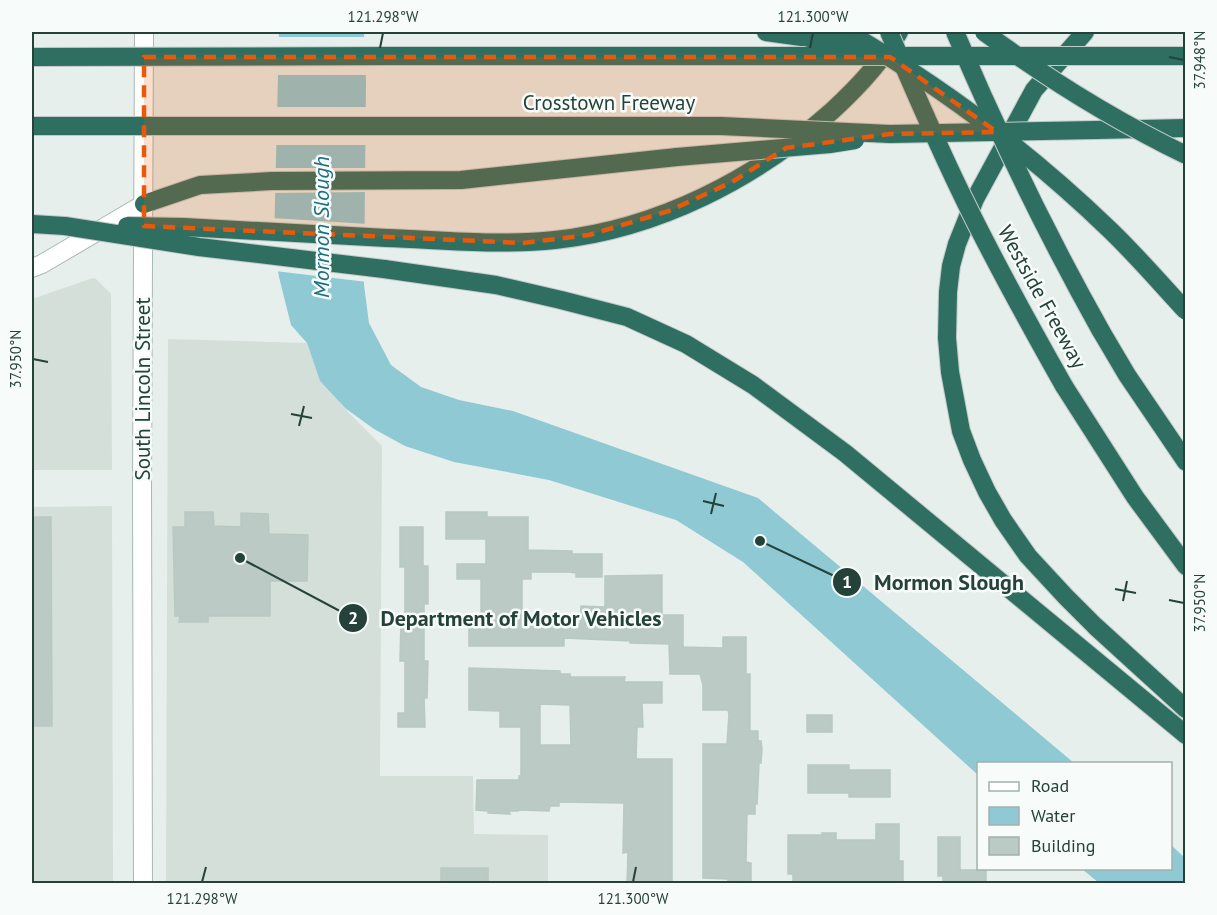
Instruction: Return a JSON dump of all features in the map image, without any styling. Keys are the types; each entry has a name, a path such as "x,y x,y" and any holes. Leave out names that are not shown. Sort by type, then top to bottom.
{"highway":[{"path":"766,32 946,57"},
{"path":"848,32 955,100 1031,159 1112,232 1185,311"},
{"name":"Westside Freeway","path":"890,32 935,138 1024,315 1064,386 1135,497 1185,566"},
{"path":"32,224 184,226 387,238 523,243 589,235 669,211 732,182 767,162 807,132 846,98 872,70 899,32"},
{"name":"Westside Freeway","path":"955,32 989,111 1063,263 1127,375 1185,462"},
{"path":"984,32 1082,99 1185,155"},
{"path":"1085,32 1034,90 975,199 957,244 951,266 948,292 947,338 950,372 961,431 972,460 1003,520 1028,556 1095,627 1185,709"},
{"path":"32,57 1185,56"},
{"name":"Crosstown Freeway","path":"32,126 721,126 890,134 1185,128"},
{"path":"144,204 200,185 272,181 461,180 677,157 830,144 890,134"},
{"path":"65,226 199,247 384,268 496,285 627,317 686,344 753,385 845,453 1185,735"}],"street":[{"name":"South Lincoln Street","path":"143,884 144,32"},
{"path":"32,268 144,204"}],"highlighted area":[{"path":"144,57 890,57 997,132 890,134 786,148 732,182 669,211 589,235 523,243 144,226"}],"shaded area":[{"path":"93,278 111,294 112,470 32,470 32,299"},
{"path":"168,339 307,343 320,381 382,446 380,776 473,776 474,834 548,835 548,883 166,883"},
{"path":"112,506 113,883 32,883 32,507"}],"water":[{"name":"Mormon Slough","path":"279,32 364,32 366,81 364,285 369,323 391,365 421,387 459,400 513,411 758,498 1073,762 977,762 977,774 743,562 676,520 549,480 454,462 405,446 374,429 345,408 320,381 307,343 291,325 279,277 274,244"},
{"path":"1172,846 1185,858 1185,883 1099,883 1083,870 1172,870"}],"pier":[{"path":"276,37 367,37 369,75 275,75"},
{"path":"274,107 369,107 368,145 273,145"},
{"path":"273,168 367,168 367,192 272,193"},
{"path":"272,218 368,224 367,282 275,271 271,244"}],"building":[{"path":"185,512 213,512 214,526 241,527 241,513 268,514 269,534 308,535 307,581 270,581 270,616 208,616 208,622 179,622 180,616 175,616 173,527 185,527"},
{"path":"446,512 487,512 487,517 528,517 528,550 602,554 602,577 576,577 576,573 569,572 531,572 531,579 522,579 522,620 526,620 526,624 580,624 581,606 605,607 605,576 662,575 662,615 683,615 683,647 723,648 723,637 746,637 746,674 750,674 750,731 758,731 758,741 761,741 762,749 755,814 747,814 746,862 751,863 751,884 728,884 728,879 703,878 703,744 727,744 729,714 728,710 703,710 703,685 700,674 670,674 669,644 564,638 564,646 469,646 469,618 481,618 481,579 457,579 457,564 486,564 486,539 446,539"},
{"path":"32,517 51,517 52,726 32,726"},
{"path":"400,527 423,527 423,566 428,566 428,604 424,604 424,661 428,661 427,698 424,698 425,727 398,727 398,713 405,713 405,661 400,661 401,622 405,622 405,567 400,567"},
{"path":"469,668 560,671 560,674 570,674 570,677 625,677 624,682 662,682 662,703 642,703 643,727 637,727 636,759 672,759 672,884 627,884 628,852 623,853 624,803 559,802 559,806 550,806 549,811 518,810 509,811 510,814 476,810 477,780 519,780 521,776 521,727 500,727 500,711 469,710","holes":["540,704 570,705 571,745 540,745"]},
{"path":"807,715 832,715 832,732 807,732"},
{"path":"808,765 849,765 849,770 890,770 890,797 849,797 849,793 808,793"},
{"path":"876,824 899,824 899,861 903,861 903,884 793,884 793,874 788,874 788,835 836,833 836,840 876,840"},
{"path":"938,837 960,837 960,870 986,870 986,884 943,884 943,876 938,876"},
{"path":"441,868 488,868 488,884 441,884"}],"place":[{"name":"Mormon Slough","path":"760,541"},
{"name":"Department of Motor Vehicles","path":"240,558"}]}
